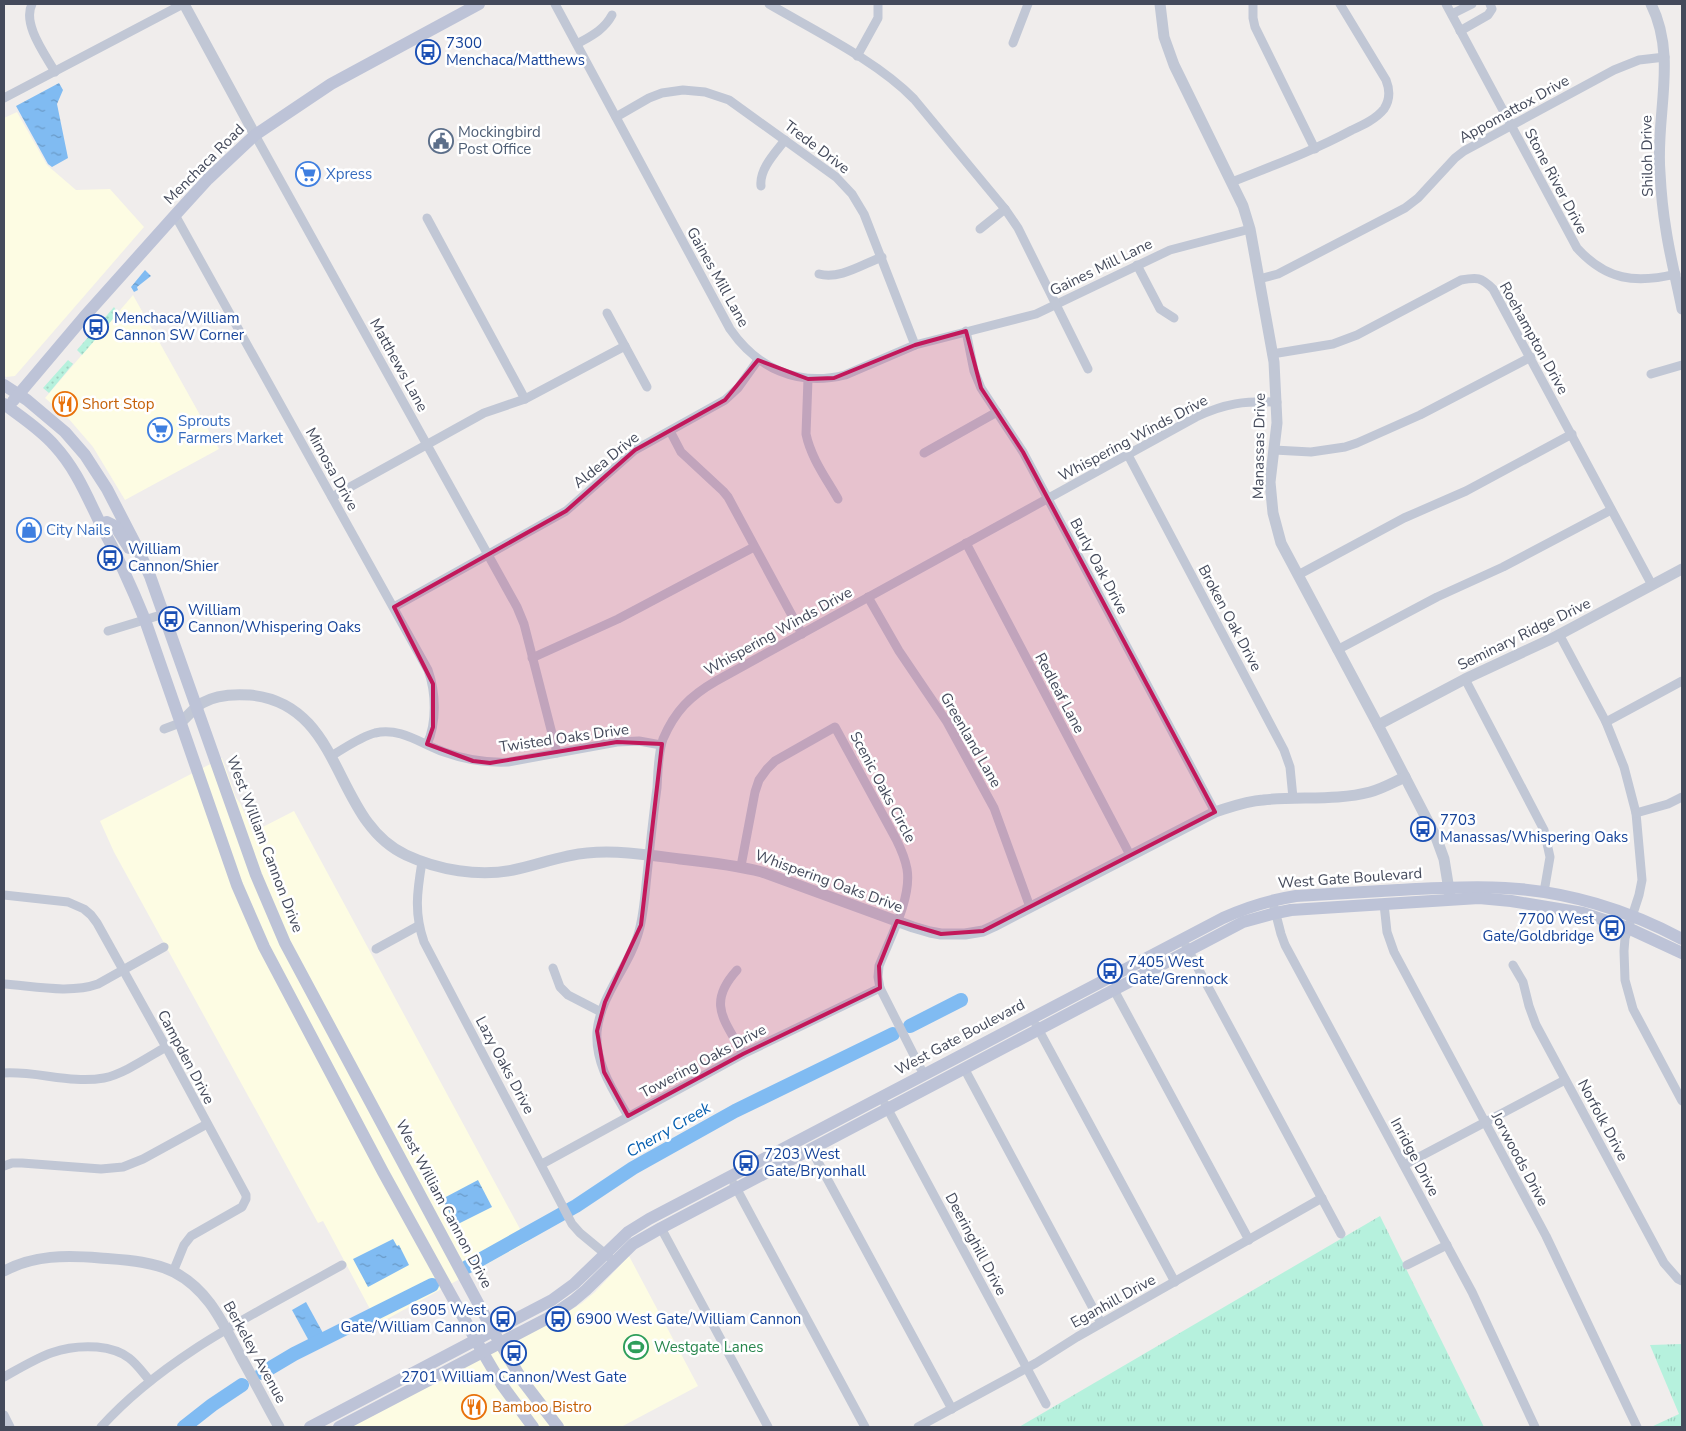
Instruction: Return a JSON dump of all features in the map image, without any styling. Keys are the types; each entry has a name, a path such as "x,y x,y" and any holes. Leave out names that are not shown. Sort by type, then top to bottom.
{"main road":[{"name":"Menchaca Road","path":"5,408 208,179 255,135 331,84 479,4"},
{"name":"West William Cannon Drive","path":"4,385 65,432 107,489 150,576 269,908 285,943 496,1337 522,1380 558,1427"},
{"path":"5,408 30,423 53,444 70,464 88,494 132,586 248,910 264,947 312,1040 479,1346 502,1385 533,1427"},
{"path":"101,524 108,522 115,526 138,562 150,576"},
{"name":"West Gate Boulevard","path":"1274,906 1296,896 1449,887 1506,888 1544,892 1591,902 1631,922 1682,953"},
{"name":"West Gate Boulevard","path":"338,1427 368,1413 496,1337 559,1296 610,1257 662,1228 733,1182 881,1097 1036,1023 1114,990 1246,907 1274,906 1291,910 1479,898 1543,905 1631,922 1682,939"},
{"name":"West Gate Boulevard","path":"610,1257 628,1232 733,1182 811,1149 964,1068 1036,1023 1186,945"},
{"path":"312,1040 331,1030"},
{"name":"West Gate Boulevard","path":"310,1427 360,1400 479,1346"},
{"path":"360,1400 368,1413"}],"street":[{"path":"32,4 29,14 32,30 55,72"},
{"path":"4,98 184,4"},
{"name":"Matthews Lane","path":"184,4 516,607 524,624 557,753"},
{"name":"Gaines Mill Lane","path":"555,4 730,329 740,344 758,360 781,372 808,379 834,378 845,375 915,345 1024,318 1181,246 1250,228"},
{"path":"769,4 857,56 903,88 914,99 1005,209 1024,240 1088,369"},
{"path":"857,56 878,18 878,4"},
{"path":"1013,43 1028,4"},
{"name":"Manassas Drive","path":"1160,4 1164,37 1174,65 1232,182 1250,228 1272,354 1277,402 1277,423 1270,482 1273,513 1281,543 1436,837 1444,859 1451,900"},
{"path":"1253,4 1253,18 1256,27 1315,149"},
{"path":"1232,182 1315,149 1370,120 1383,110 1389,98 1386,80 1340,4"},
{"name":"Stone River Drive","path":"1446,4 1577,248 1592,264 1613,275 1632,279 1650,279 1676,274"},
{"path":"1452,14 1472,4"},
{"path":"1460,31 1488,15 1492,9 1490,4"},
{"name":"Shiloh Drive","path":"1651,4 1659,25 1665,57 1665,80 1659,131 1660,172 1666,229 1682,309"},
{"path":"577,44 605,27 612,15"},
{"name":"Appomattox Drive","path":"1259,279 1278,274 1405,208 1418,198 1455,158 1464,151 1614,70 1639,60 1665,57"},
{"name":"Trede Drive","path":"616,117 649,98 662,93 683,90 705,92 729,100 836,177 852,194 864,214 915,345"},
{"path":"761,186 760,181 764,170 785,140"},
{"path":"980,229 1005,209"},
{"name":"Mimosa Drive","path":"175,216 428,670 432,684 433,727 428,744"},
{"path":"427,218 525,398"},
{"path":"819,274 831,276 840,274 882,257"},
{"path":"1137,265 1160,309 1165,314 1174,318"},
{"name":"Roehampton Drive","path":"1272,354 1333,344 1348,339 1461,280 1479,278 1487,282 1493,289 1572,434 1652,585"},
{"path":"607,313 647,387"},
{"name":"Burly Oak Drive","path":"966,331 981,388 1020,447 1215,812"},
{"path":"332,497 484,413 525,398 624,346"},
{"path":"1274,450 1311,452 1357,443 1420,415 1530,357"},
{"name":"Aldea Drive","path":"394,607 566,511 635,450 725,400 738,388 758,360"},
{"path":"1652,374 1682,364"},
{"path":"808,379 806,434 811,453 838,499"},
{"name":"Whispering Winds Drive","path":"628,1116 604,1072 599,1058 597,1031 602,1012 639,932 662,745 673,720 688,700 700,690 1196,418 1222,406 1248,402 1277,402"},
{"path":"924,453 997,412"},
{"path":"670,431 681,452 723,490 802,634"},
{"path":"1298,576 1404,518 1466,490 1572,434"},
{"name":"Broken Oak Drive","path":"1128,455 1284,750 1290,768 1293,798"},
{"path":"1337,650 1437,597 1503,567 1612,510"},
{"name":"Redleaf Lane","path":"966,543 1130,856"},
{"path":"532,658 626,616 754,547"},
{"name":"Seminary Ridge Drive","path":"1378,726 1464,679 1559,634 1682,569"},
{"name":"Greenland Lane","path":"868,597 899,651 947,722 994,808 1030,907"},
{"path":"108,631 164,614"},
{"path":"1559,634 1606,722 1624,766 1636,813 1642,880 1624,951 1625,980 1633,1008 1682,1101"},
{"path":"1464,679 1544,830 1550,857 1544,892"},
{"path":"1606,722 1682,681"},
{"name":"Whispering Oaks Drive","path":"180,723 203,702 233,695 258,696 283,704 301,715 313,727 357,806 379,836 405,855 422,862 467,871 491,872 513,870 584,853 620,852 741,866 897,921 941,934 965,934 983,931 1215,812 1247,802 1362,794 1405,777"},
{"path":"164,729 180,723"},
{"name":"Scenic Oaks Circle","path":"741,866 755,792 759,780 767,768 835,727 903,854 907,870 907,884 905,899 897,921"},
{"name":"Twisted Oaks Drive","path":"330,756 374,733 386,732 400,733 443,752 473,761 490,763 508,762 628,741 662,745"},
{"path":"1636,813 1668,804 1682,797"},
{"name":"Lazy Oaks Drive","path":"422,862 417,893 418,926 424,942 576,1229 610,1257"},
{"name":"Campden Drive","path":"4,895 68,902 84,909 91,915 166,1047 246,1195 242,1207 191,1236 184,1245 173,1272"},
{"name":"Jorwoods Drive","path":"1384,904 1387,932 1394,952 1559,1263 1637,1427"},
{"name":"Inridge Drive","path":"1274,906 1280,934 1285,945 1472,1292 1535,1427"},
{"path":"897,921 879,966 878,977 880,988 924,1075"},
{"path":"376,949 418,926"},
{"path":"1186,945 1341,1234"},
{"path":"4,984 80,989 98,984 164,947"},
{"name":"Norfolk Drive","path":"1513,965 1523,982 1528,1006 1536,1025 1565,1080 1664,1263 1682,1281"},
{"path":"553,968 560,987 568,995 602,1012"},
{"path":"737,970 722,990 720,1000 724,1018 743,1054"},
{"name":"Towering Oaks Drive","path":"542,1164 743,1054 880,988"},
{"path":"1114,990 1249,1240"},
{"path":"1036,1023 1175,1282"},
{"path":"4,1073 88,1080 105,1078 166,1047"},
{"path":"964,1068 1101,1323"},
{"path":"1404,1165 1565,1080"},
{"name":"Deeringhill Drive","path":"881,1097 1046,1404"},
{"path":"4,1166 12,1163 22,1163 101,1169 123,1168 207,1124"},
{"path":"811,1149 952,1409"},
{"path":"733,1182 865,1427"},
{"name":"Eganhill Drive","path":"918,1427 1028,1368 1101,1323 1322,1198"},
{"path":"662,1228 768,1427"},
{"path":"1407,1265 1447,1245"},
{"name":"Berkeley Avenue","path":"4,1271 32,1260 78,1256 134,1261 158,1266 173,1272 204,1295 220,1316 279,1427"},
{"path":"100,1427 150,1381 226,1330 342,1265"},
{"path":"4,1377 53,1352 75,1346 114,1351 129,1358 150,1381"},
{"path":"4,1415 10,1427"}],"highlighted area":[{"path":"966,331 981,388 1023,452 1215,812 983,931 941,934 897,921 879,966 880,988 743,1054 628,1116 604,1072 597,1031 605,1002 641,925 662,744 617,742 490,763 473,761 427,744 433,727 433,684 394,607 566,511 635,450 725,400 758,360 808,379 834,378 915,345"}],"shaded area":[{"path":"17,112 47,165 76,190 110,189 144,227 15,376 6,377 4,375 4,118"},
{"path":"133,295 219,449 125,500 93,447 68,418 45,398"},
{"path":"222,758 236,798 253,832 294,811 527,1242 378,1324 323,1221 318,1223 114,852 100,821"},
{"path":"629,1256 698,1386 621,1427 351,1427 563,1315 595,1292"}],"green space":[{"path":"114,307 118,313 82,355 77,350"},
{"path":"68,360 73,364 49,393 43,388"},
{"path":"1380,1216 1484,1427 1019,1427"},
{"path":"1682,1344 1682,1427 1651,1427 1679,1414 1650,1345"}],"water":[{"path":"59,83 63,90 57,104 68,158 52,167 48,164 16,106"},
{"path":"145,270 151,276 137,287 138,290 134,292 131,287"},
{"path":"478,1180 492,1207 456,1225 442,1199"},
{"path":"393,1239 397,1246 399,1245 409,1265 368,1287 353,1259"},
{"path":"306,1302 323,1333 309,1341 292,1310"}],"waterway":[{"name":"Cherry Creek","path":"910,1026 961,1000"},
{"name":"Cherry Creek","path":"467,1267 576,1206 633,1168 735,1111 893,1034"},
{"name":"Cherry Creek","path":"262,1373 294,1354 432,1285"},
{"name":"Cherry Creek","path":"184,1427 242,1385"}],"place":[{"name":"7300 Menchaca/Matthews","path":"428,52"},
{"name":"Mockingbird Post Office","path":"441,141"},
{"name":"Xpress","path":"308,174"},
{"name":"Menchaca/William Cannon SW Corner","path":"96,327"},
{"name":"Short Stop","path":"65,404"},
{"name":"Sprouts Farmers Market","path":"160,430"},
{"name":"City Nails","path":"29,530"},
{"name":"William Cannon/Shier","path":"110,558"},
{"name":"William Cannon/Whispering Oaks","path":"171,619"},
{"name":"7703 Manassas/Whispering Oaks","path":"1423,829"},
{"name":"7700 West Gate/Goldbridge","path":"1612,928"},
{"name":"7405 West Gate/Grennock","path":"1110,971"},
{"name":"7203 West Gate/Bryonhall","path":"746,1163"},
{"name":"6905 West Gate/William Cannon","path":"503,1319"},
{"name":"6900 West Gate/William Cannon","path":"558,1319"},
{"name":"Westgate Lanes","path":"636,1347"},
{"name":"2701 William Cannon/West Gate","path":"514,1353"},
{"name":"Bamboo Bistro","path":"474,1407"}]}
